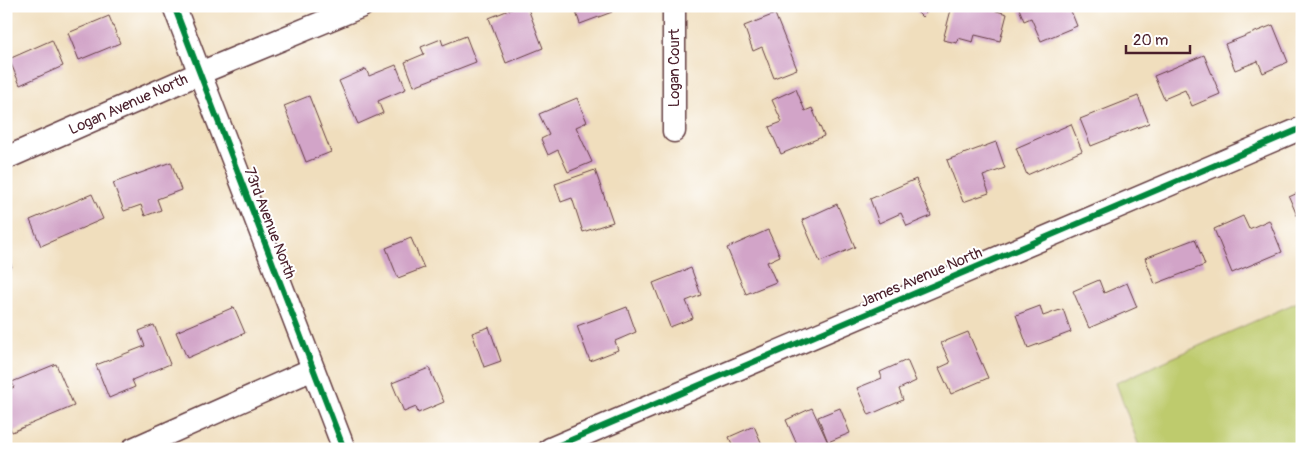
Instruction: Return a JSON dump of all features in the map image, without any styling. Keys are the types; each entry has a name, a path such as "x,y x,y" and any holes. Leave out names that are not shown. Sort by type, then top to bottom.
{"street":[{"name":"73rd Avenue North","path":"174,6 344,449"},
{"name":"Logan Avenue North","path":"6,158 200,73 362,6"},
{"name":"Logan Court","path":"674,6 674,130"},
{"name":"James Avenue North","path":"550,449 1302,128"},
{"path":"133,449 313,369"}],"green space":[{"path":"1302,300 1302,449 1140,449 1116,383"}],"building":[{"path":"519,6 527,6 543,48 506,63 489,18"},
{"path":"574,6 610,6 612,12 580,24"},
{"path":"911,6 933,6 922,17"},
{"path":"952,6 983,6 1007,14 1000,41 975,35 973,42 958,38 957,43 943,40"},
{"path":"1018,6 1069,6 1077,26 1041,41 1031,18 1024,21"},
{"path":"775,14 797,69 774,78 762,47 753,51 744,26"},
{"path":"109,16 120,43 79,60 68,33"},
{"path":"1273,25 1288,62 1263,73 1258,61 1235,70 1225,44"},
{"path":"466,36 476,62 414,86 405,62 424,54 421,47 441,39 443,45"},
{"path":"52,40 63,66 20,85 9,59"},
{"path":"1204,55 1220,94 1192,106 1185,90 1164,99 1154,76"},
{"path":"396,65 406,89 378,101 383,113 358,124 339,81 366,69 369,76"},
{"path":"796,89 805,111 812,108 824,136 781,154 769,127 782,122 772,100"},
{"path":"309,96 331,152 306,162 284,106"},
{"path":"1138,96 1149,123 1091,146 1080,119"},
{"path":"577,98 587,122 576,127 592,162 568,172 558,150 548,155 541,139 549,135 539,114"},
{"path":"1071,124 1082,151 1027,175 1016,148"},
{"path":"996,142 1005,168 983,176 989,193 963,202 947,160"},
{"path":"171,162 181,190 157,199 161,210 145,216 141,205 124,211 113,183"},
{"path":"595,170 613,222 583,232 572,198 561,202 555,184"},
{"path":"916,179 931,216 907,226 901,213 879,223 870,199"},
{"path":"1302,191 1302,227 1289,197"},
{"path":"92,194 103,219 41,246 30,220"},
{"path":"837,204 855,247 820,262 802,220"},
{"path":"1243,216 1249,229 1269,220 1282,252 1232,273 1214,229"},
{"path":"768,230 780,256 767,262 776,282 746,294 727,248"},
{"path":"411,238 424,268 398,278 386,248"},
{"path":"1195,239 1205,265 1155,284 1145,258"},
{"path":"6,252 12,267 6,270"},
{"path":"691,268 701,295 686,301 693,318 670,327 653,283"},
{"path":"1099,280 1104,293 1127,283 1137,307 1089,328 1073,291"},
{"path":"1040,306 1043,316 1063,309 1071,332 1028,348 1016,315"},
{"path":"234,307 245,333 187,358 176,332"},
{"path":"627,307 636,332 615,341 618,350 590,361 577,326"},
{"path":"154,325 170,364 132,380 135,387 109,398 96,365 145,346 139,331"},
{"path":"489,327 501,361 484,367 472,333"},
{"path":"968,332 988,378 951,394 939,368 950,363 941,343"},
{"path":"907,360 916,381 899,389 903,400 869,415 857,388 882,378 880,372"},
{"path":"56,364 74,406 12,432 6,419 6,391 14,387 12,382"},
{"path":"429,368 444,402 418,413 416,407 404,412 392,383"},
{"path":"812,408 830,447 826,449 799,449 786,420"},
{"path":"840,408 850,433 828,442 818,417"},
{"path":"754,426 764,449 734,449 729,437"}],"cycle path":[{"path":"174,6 344,449"},
{"path":"550,449 1302,128"}]}
